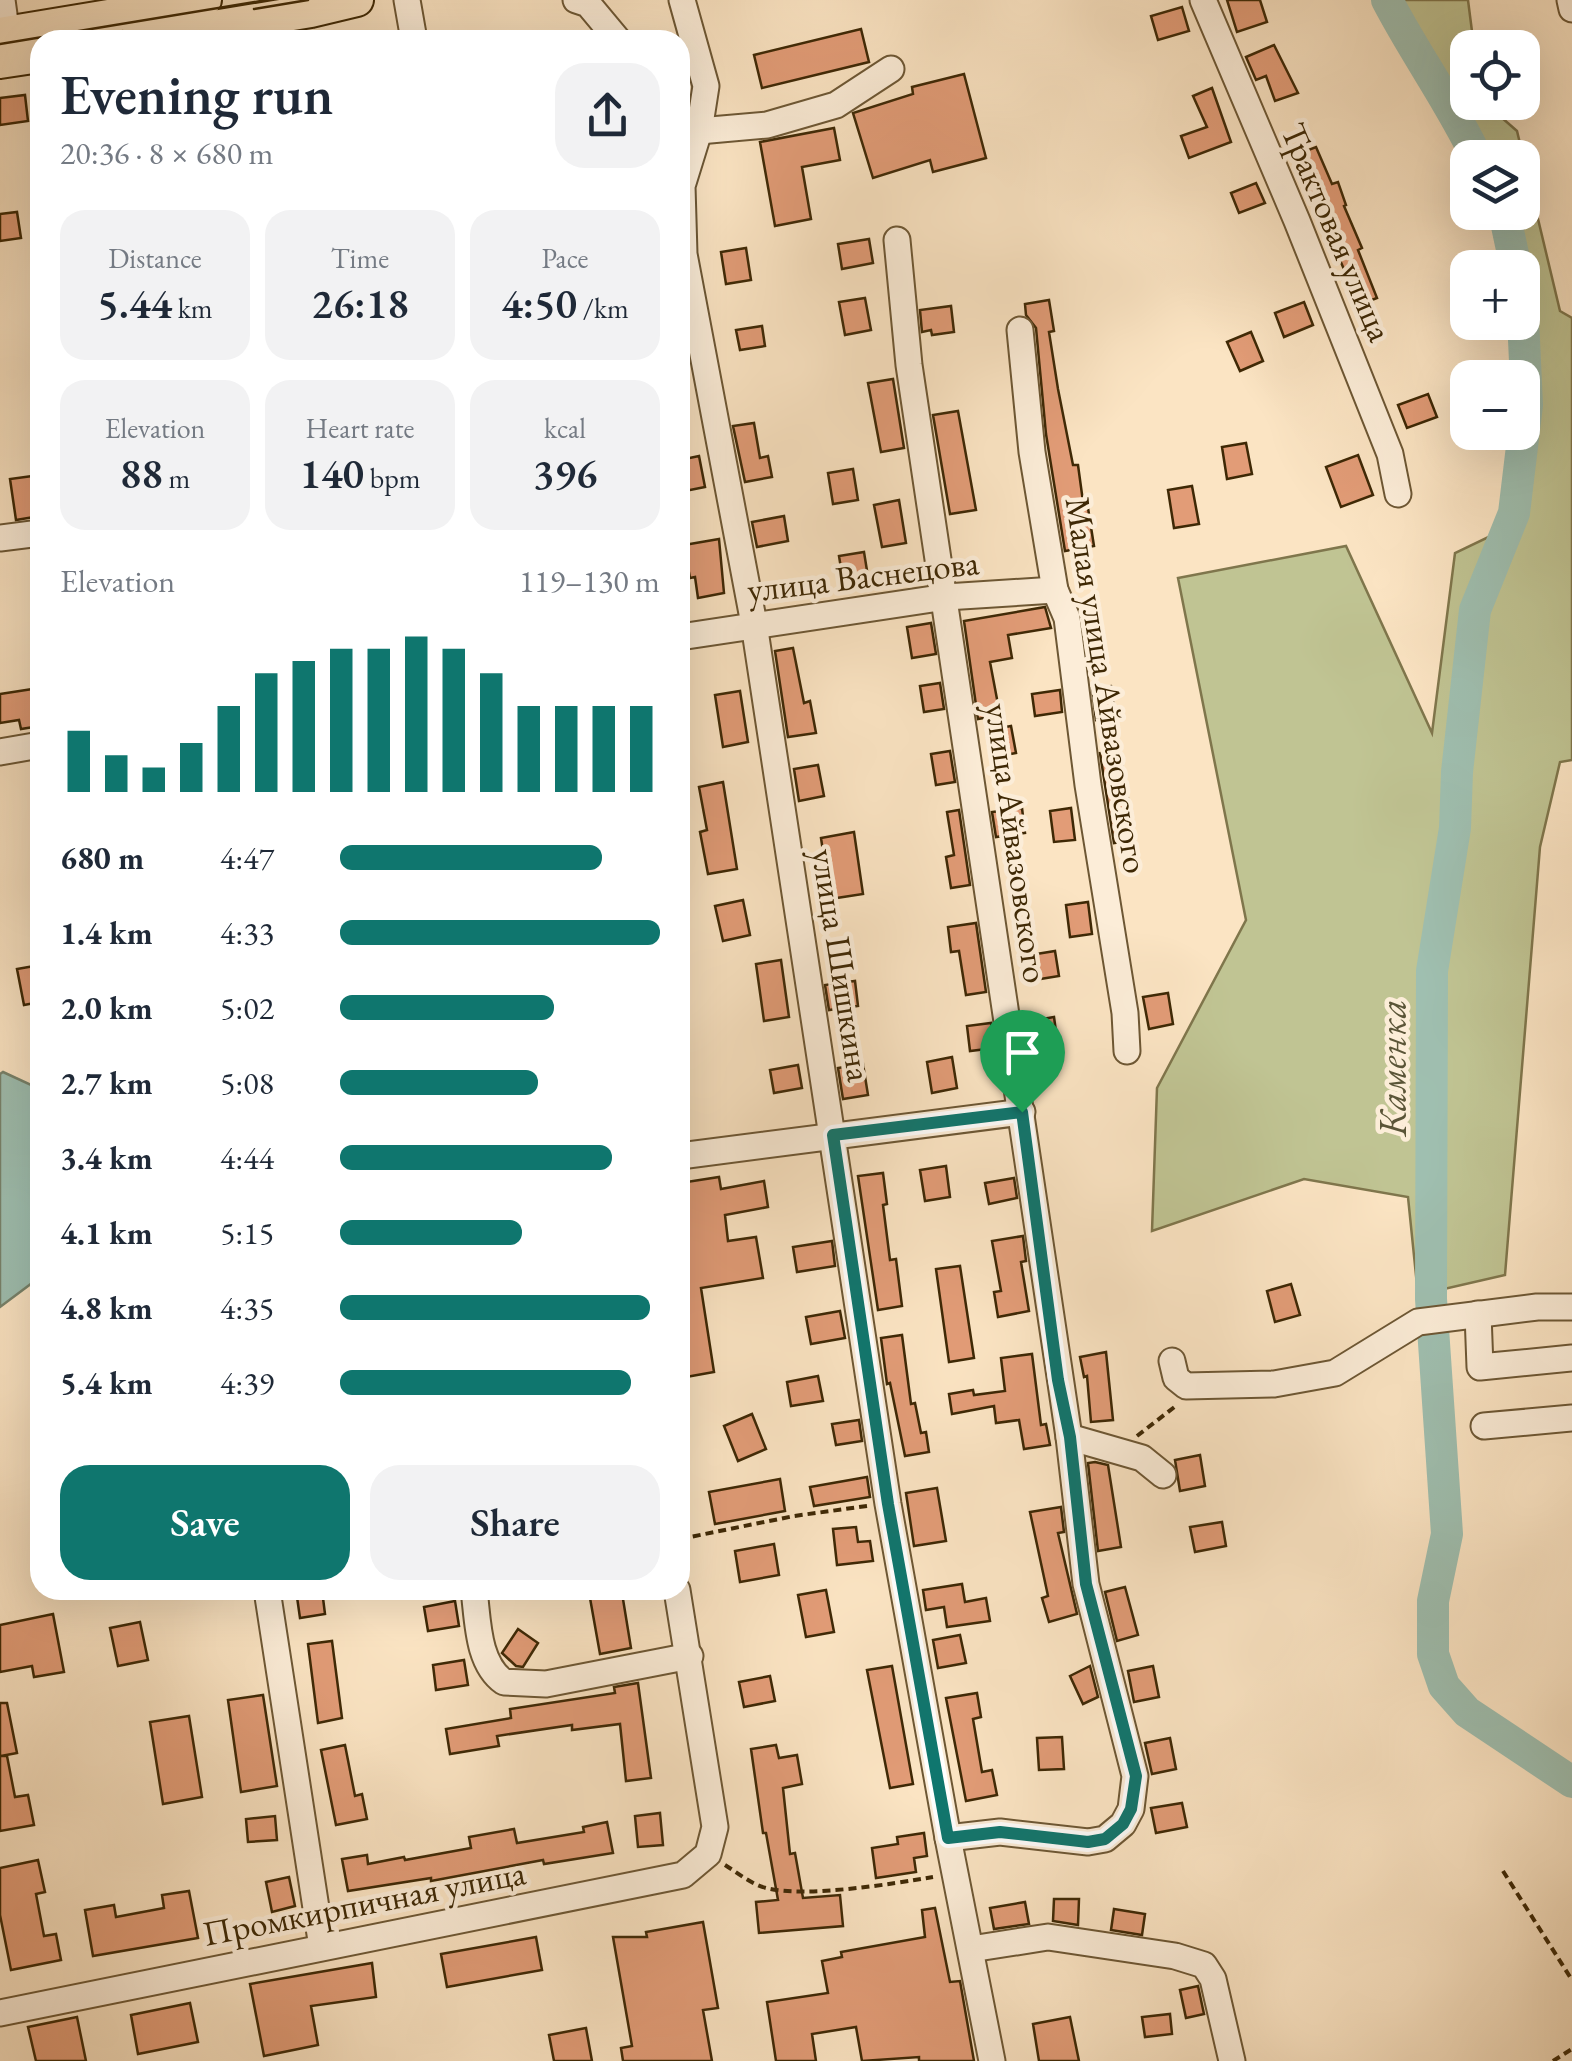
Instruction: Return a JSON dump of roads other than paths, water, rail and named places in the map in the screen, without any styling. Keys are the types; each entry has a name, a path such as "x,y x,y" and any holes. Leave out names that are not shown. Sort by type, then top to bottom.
{"main road":[{"path":"87,30 205,0"},
{"path":"196,30 357,0"}],"street":[{"path":"2,0 12,49"},
{"path":"406,0 412,30"},
{"path":"576,0 588,4 610,30"},
{"name":"улица Шишкина","path":"682,0 706,86 690,160"},
{"name":"Трактовая улица","path":"1203,0 1298,221 1390,454 1398,494"},
{"path":"1570,0 1572,8"},
{"path":"699,130 767,124 836,105 891,69"},
{"path":"690,79 706,86"},
{"name":"улица Айвазовского","path":"897,240 909,364 1022,1112 1058,1380 1070,1437 1086,1584 1136,1776 1131,1809 1123,1824 1105,1839 1088,1842 1000,1832 948,1838"},
{"name":"улица Шишкина","path":"690,286 754,624 888,1504 954,1874 992,2061"},
{"name":"Малая улица Айвазовского","path":"1020,330 1032,452 1055,590 1067,618 1088,785 1125,1013 1127,1051"},
{"path":"0,538 30,534"},
{"name":"улица Васнецова","path":"690,635 946,597 1055,590"},
{"path":"0,752 30,747"},
{"path":"690,1155 1022,1112"},
{"path":"1172,1361 1176,1378 1186,1386 1274,1384 1335,1373 1418,1322 1572,1306"},
{"path":"1478,1314 1480,1367 1572,1358"},
{"path":"1484,1426 1572,1418"},
{"path":"1070,1437 1142,1458 1163,1474"},
{"path":"270,1600 322,1947"},
{"path":"475,1600 489,1668 504,1682 546,1684 690,1656 679,1600"},
{"name":"Промкирпичная улица","path":"0,2014 684,1875 708,1854 715,1827 690,1656"},
{"path":"971,1948 1048,1937 1175,1956 1204,1965 1213,1979 1232,2061"}],"waterway":[{"name":"Каменка","path":"1387,0 1468,140"},
{"name":"Каменка","path":"1508,230 1512,250"},
{"name":"Каменка","path":"1524,340 1527,405 1514,513 1475,610 1457,772 1455,828 1432,971 1431,1299 1447,1534 1433,1601 1433,1654 1444,1686 1467,1712 1572,1782"}],"tram line":[{"path":"85,30 267,0"},
{"path":"254,9 308,0"},
{"path":"0,44 30,39"}]}
